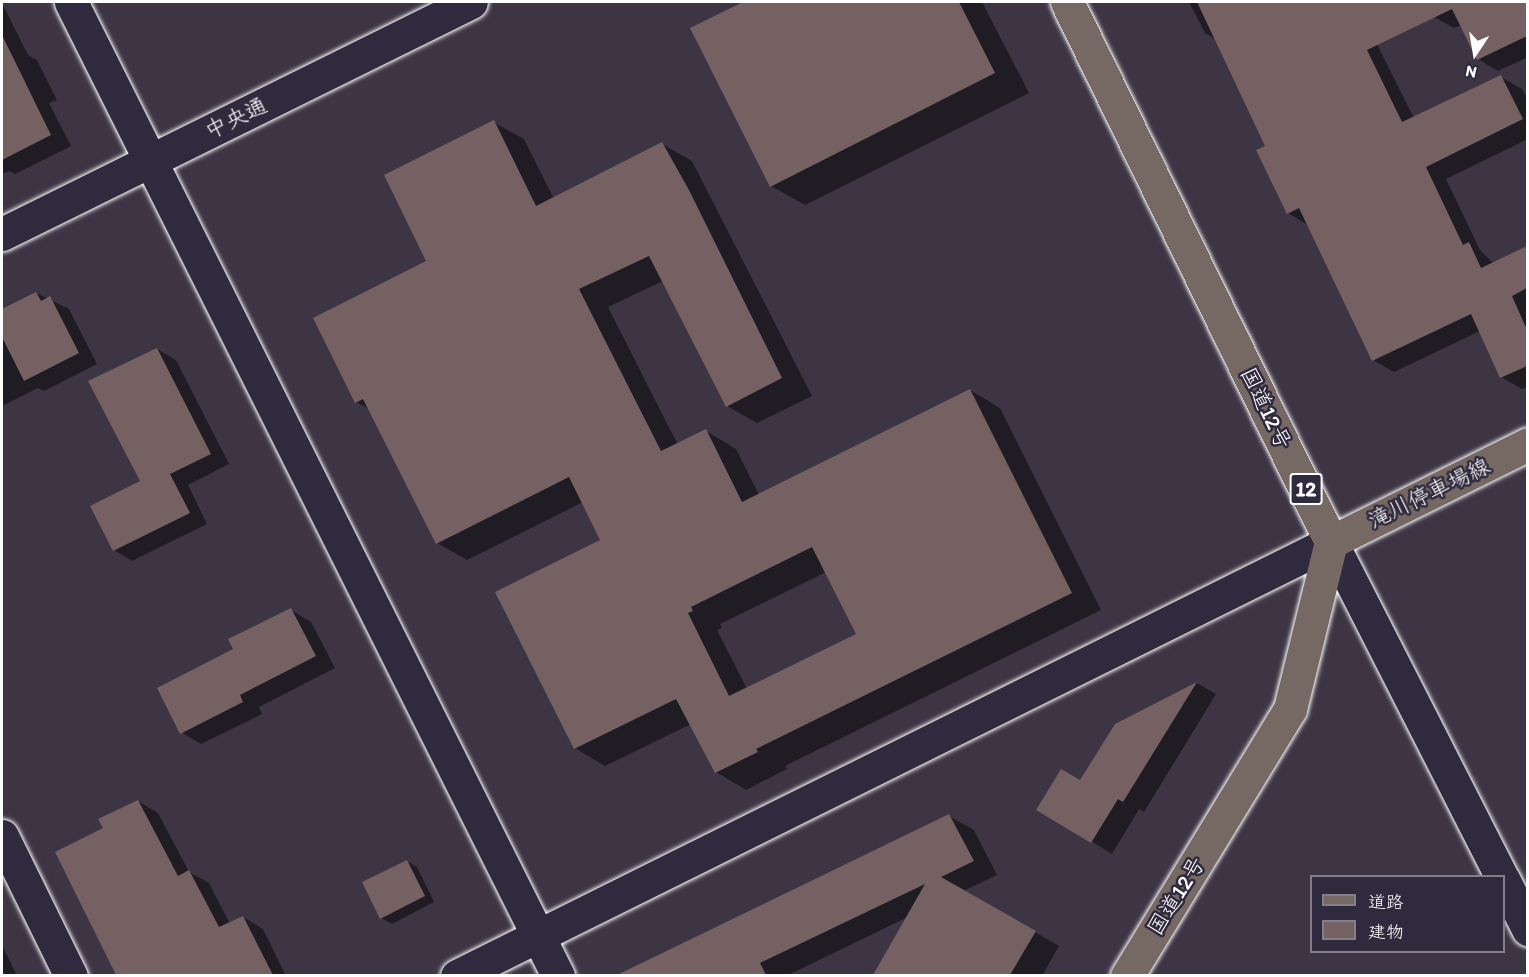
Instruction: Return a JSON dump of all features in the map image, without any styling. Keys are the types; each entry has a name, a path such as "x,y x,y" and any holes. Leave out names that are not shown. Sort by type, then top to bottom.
{"main road":[{"name":"国道12号","path":"1067,2 1331,542 1290,709 1127,975"},
{"name":"滝川停車場線","path":"1331,542 1527,444"}],"street":[{"path":"71,2 558,975"},
{"name":"中央通","path":"2,234 471,2"},
{"path":"457,975 1331,542 1500,875"},
{"path":"2,836 71,975"},
{"path":"1505,885 1527,929"}],"building":[{"path":"743,2 959,2 995,73 770,187 690,28"},
{"path":"1197,2 1527,2 1527,36 1477,60 1452,9 1367,50 1402,122 1501,75 1523,119 1426,167 1463,245 1469,242 1481,268 1527,246 1527,288 1512,296 1527,330 1527,366 1500,378 1471,314 1372,361 1299,208 1287,214 1256,150 1265,146"},
{"path":"2,35 51,135 2,160"},
{"path":"494,120 536,206 662,142 689,190 782,378 726,407 649,256 579,289 661,451 706,429 742,502 970,389 1072,593 756,749 758,752 715,773 676,699 574,749 495,592 600,540 569,477 436,544 363,399 355,403 313,318 426,261 384,175","holes":["812,547 856,634 729,696 688,613 693,611 691,607"]},
{"path":"36,292 41,301 50,296 79,353 24,381 2,337 2,309"},
{"path":"157,348 211,454 170,474 190,513 113,551 90,506 140,481 88,381"},
{"path":"291,608 316,656 240,695 243,702 180,734 157,688 233,649 228,639"},
{"path":"1197,682 1123,802 1118,799 1091,843 1036,810 1061,769 1080,780 1115,724"},
{"path":"138,800 178,876 189,870 219,927 243,916 273,975 116,975 55,852 103,828 98,819"},
{"path":"949,814 974,861 941,877 1036,931 1010,975 873,975 925,884 760,963 766,975 617,975"},
{"path":"407,860 425,896 380,919 362,882"}]}
